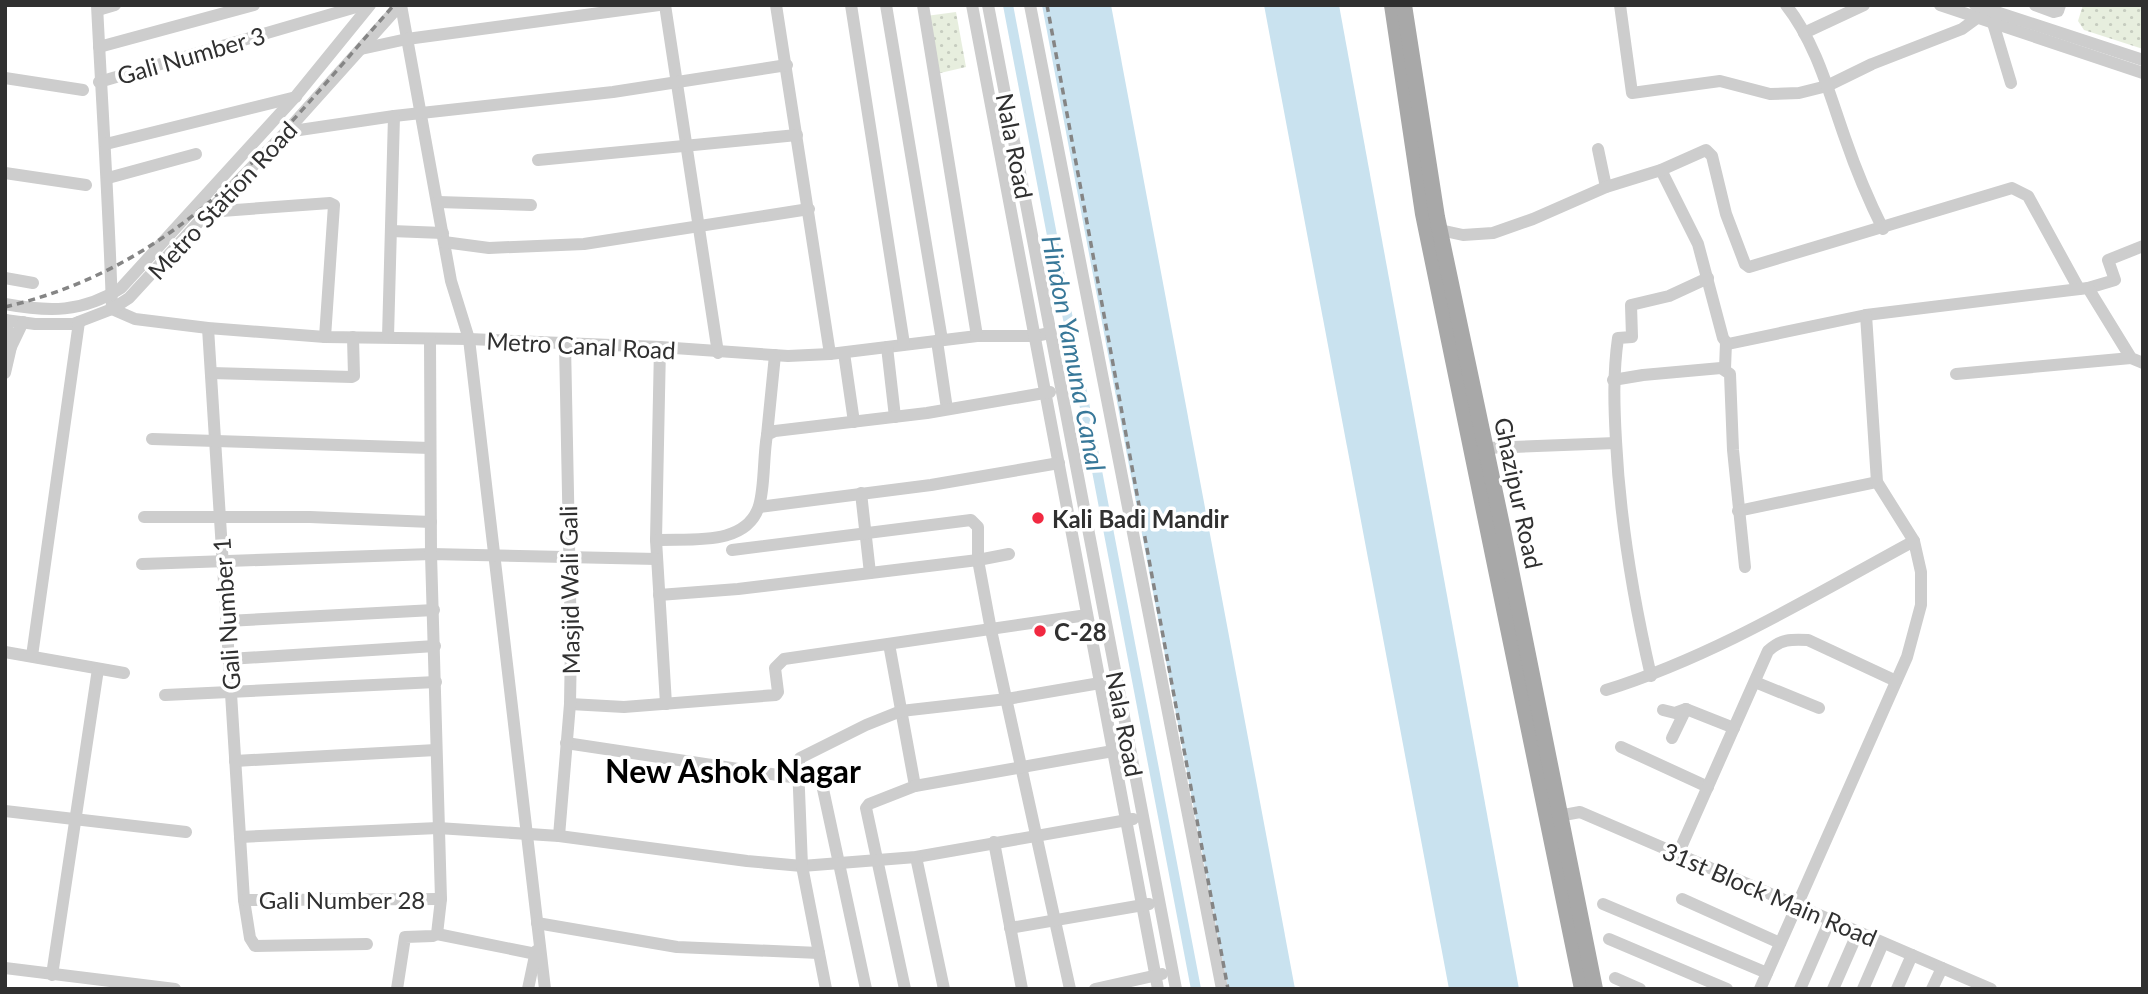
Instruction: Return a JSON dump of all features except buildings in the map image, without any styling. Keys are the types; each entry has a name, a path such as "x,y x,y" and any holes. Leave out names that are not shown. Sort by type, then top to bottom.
{"main road":[{"name":"Ghazipur Road","path":"1392,5 1423,214 1554,817 1595,989"},
{"name":"Ghazipur Road","path":"1404,5 1440,230 1486,448 1554,817 1582,989"}],"street":[{"path":"112,309 108,178 99,82 98,7 116,5"},
{"path":"99,47 254,5"},
{"name":"Gali Number 3","path":"99,82 363,5"},
{"name":"Metro Station Road","path":"5,304 34,309 69,310 121,288 296,96 370,5"},
{"path":"401,5 451,281 470,339 537,923 537,947 545,989"},
{"name":"Metro Station Road","path":"6,320 35,324 73,324 112,309 130,298 401,5"},
{"path":"553,5 555,19"},
{"path":"361,49 407,39 659,5"},
{"path":"665,5 718,353"},
{"path":"776,5 830,354"},
{"path":"851,5 904,344"},
{"path":"886,5 939,340 947,409"},
{"path":"923,5 977,336"},
{"name":"Nala Road","path":"972,5 1158,989"},
{"name":"Nala Road","path":"988,5 1176,989"},
{"path":"1030,5 1222,989"},
{"path":"1620,5 1632,93 1720,81 1770,94 1800,93 1827,86 1871,64 1962,29 1976,11"},
{"path":"1786,5 1800,23 1827,86 1863,189 1883,229"},
{"path":"1804,33 1864,5"},
{"path":"1940,5 1976,11 2143,60"},
{"path":"2035,5 2054,12 2060,5"},
{"path":"1976,11 1993,23 2143,74"},
{"path":"1993,23 2011,83"},
{"path":"286,132 394,116 567,98 787,65"},
{"path":"5,78 83,90"},
{"path":"106,144 296,96"},
{"path":"388,337 394,116"},
{"path":"997,135 1012,132"},
{"path":"538,160 797,135"},
{"path":"1598,149 1606,187"},
{"path":"1440,230 1463,234 1493,233 1533,219 1606,187 1661,170 1703,150 1709,151 1712,156 1726,214 1745,264 1749,267 1883,229 2012,188 2028,196 2084,289 2137,360"},
{"path":"108,178 196,155"},
{"path":"1661,170 1698,244 1726,342 1725,369 1730,374 1738,511 1745,567"},
{"path":"5,173 86,185"},
{"path":"438,202 531,205"},
{"path":"208,212 330,203 334,205 324,337"},
{"path":"391,231 444,238 489,248 572,245 808,209"},
{"path":"1013,220 1028,216"},
{"path":"1726,342 1728,344 1866,315 2084,289 2115,280 2108,260 2143,247"},
{"path":"5,278 33,283"},
{"path":"1651,676 1628,569 1618,487 1613,380 1618,338 1632,337 1631,305 1670,296 1708,278"},
{"name":"Metro Canal Road","path":"112,309 135,318 208,328 324,337 470,339 775,355 844,353 977,336 1035,336 1051,333"},
{"path":"1760,989 1907,657 1921,605 1921,572 1914,541 1877,482 1866,315"},
{"path":"6,320 11,347"},
{"path":"5,373 11,347 23,322"},
{"path":"32,656 79,322"},
{"name":"Gali Number 1","path":"208,328 244,900 250,937 255,946 367,944"},
{"path":"211,373 352,377 353,337"},
{"path":"430,339 431,554 440,899 437,934"},
{"name":"Masjid Wali Gali","path":"559,836 570,704 571,642 565,344"},
{"path":"660,347 656,540 666,704"},
{"path":"887,347 895,417"},
{"path":"844,353 854,422"},
{"path":"656,540 728,536 747,527 759,507 775,355"},
{"path":"1956,374 2137,360"},
{"path":"1613,380 1725,369"},
{"path":"767,435 775,431 895,417 1061,391"},
{"path":"152,439 430,448"},
{"path":"1055,444 1071,442"},
{"path":"1486,448 1616,443"},
{"path":"759,507 931,485 1059,463"},
{"path":"1738,511 1877,482"},
{"path":"861,493 870,573"},
{"path":"144,517 220,516 431,522"},
{"path":"732,550 971,520 978,527 978,560 991,630 1070,989"},
{"path":"1606,690 1651,676 1723,644 1914,541"},
{"path":"1076,556 1093,553"},
{"path":"142,564 431,554 657,559"},
{"path":"659,595 737,589 1009,554"},
{"path":"227,621 434,610"},
{"path":"570,704 624,707 776,695 778,692 775,668 784,659 1087,615"},
{"path":"1678,853 1768,651 1778,642 1808,640 1896,681"},
{"path":"888,644 915,786"},
{"path":"229,659 435,646"},
{"path":"5,652 124,673"},
{"path":"52,975 98,668"},
{"path":"165,695 436,681"},
{"path":"1755,682 1819,708"},
{"path":"826,989 802,866 797,765 802,756 901,711 1007,699 1100,683"},
{"path":"1663,710 1675,713 1686,709 1734,728"},
{"path":"1672,738 1686,709"},
{"path":"566,744 798,778"},
{"path":"1621,747 1708,787"},
{"path":"235,761 436,750"},
{"path":"905,989 866,806 915,786 1113,751"},
{"path":"823,789 866,989"},
{"path":"5,811 186,832"},
{"name":"31st Block Main Road","path":"1554,817 1580,812 1942,968 1972,985 1992,989"},
{"path":"240,837 438,828 559,836 802,866 916,857 1143,817"},
{"path":"994,842 1022,989"},
{"path":"916,857 944,989"},
{"name":"Gali Number 28","path":"244,900 440,899"},
{"path":"1682,899 1780,943"},
{"path":"1010,928 1159,902"},
{"path":"1603,904 1767,973"},
{"path":"1800,989 1830,920"},
{"path":"537,923 677,947 819,953"},
{"path":"1833,989 1858,932"},
{"path":"397,989 405,937 437,934 537,947"},
{"path":"1609,939 1727,989"},
{"path":"1863,989 1882,943"},
{"path":"528,989 537,947"},
{"path":"1897,989 1912,955"},
{"path":"5,968 175,989"},
{"path":"1932,989 1942,968"},
{"path":"1095,989 1173,972"},
{"path":"1615,978 1640,989"}],"green space":[{"path":"2083,5 2143,5 2143,49 2084,30 2078,21"},
{"path":"956,12 966,67 936,74 926,16"}],"water":[{"path":"1042,5 1111,5 1295,989 1228,989"},
{"path":"1264,5 1339,5 1519,989 1449,989"}],"waterway":[{"name":"Hindon Yamuna Canal","path":"1008,5 1196,989"}],"railway":[{"path":"5,307 69,287 126,260 177,227 224,189 267,147 394,5"},
{"path":"1047,5 1228,989"}],"place":[{"name":"Kali Badi Mandir","path":"1038,518"},
{"name":"C-28","path":"1040,631"}],"district":[{"name":"New Ashok Nagar","path":"733,770"}]}
